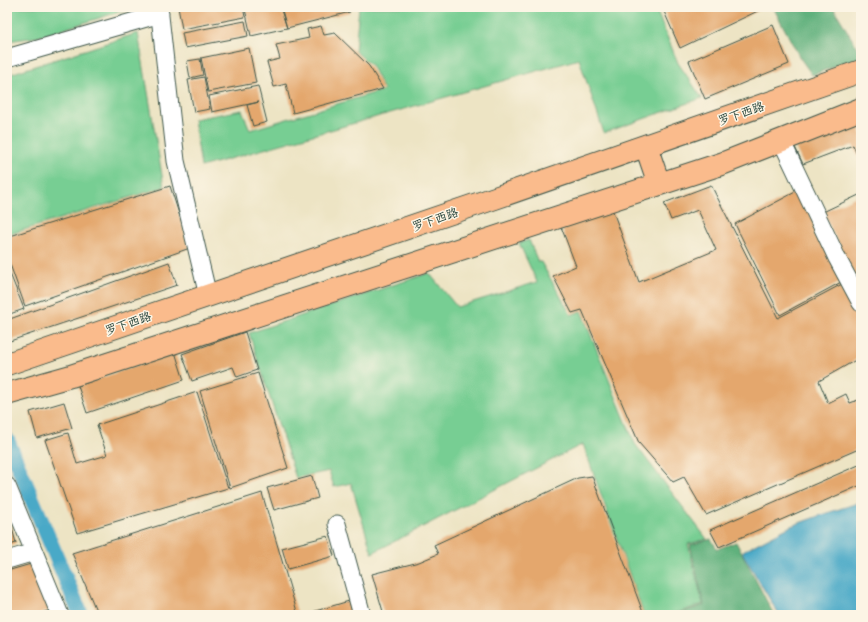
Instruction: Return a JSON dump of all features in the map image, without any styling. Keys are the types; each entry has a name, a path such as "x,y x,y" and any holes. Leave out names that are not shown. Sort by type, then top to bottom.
{"main road":[{"name":"罗下西路","path":"7,364 496,198 861,71"},
{"path":"7,394 71,376 724,163 861,109"},
{"path":"646,146 659,184"}],"street":[{"path":"7,58 159,11 176,162 208,296"},
{"path":"782,140 837,258 861,303"},
{"path":"7,486 60,615"},
{"path":"337,524 362,615"},
{"path":"7,560 34,552"}],"green space":[{"path":"7,7 135,7 38,37 7,41"},
{"path":"359,7 655,7 678,63 702,98 604,133 579,59 201,167 194,119 242,110 250,130 384,90 371,65 355,51"},
{"path":"773,7 833,7 861,54 861,57 812,75 800,58"},
{"path":"138,33 164,187 7,235 7,75"},
{"path":"529,240 538,262 541,262 571,315 581,311 635,444 707,539 688,544 703,604 671,615 644,615 583,444 372,553 351,483 334,487 329,471 296,478 249,333 429,273 457,307 537,282 519,243"},
{"path":"711,539 717,549 736,542 774,615 675,615 704,605 690,545"}],"water":[{"path":"861,502 861,615 779,615 743,554 743,551 791,526"}],"building":[{"path":"178,7 243,7 245,17 182,29"},
{"path":"252,7 280,7 287,28 251,36 245,9"},
{"path":"281,7 348,7 350,12 287,28"},
{"path":"662,7 761,7 762,9 680,48"},
{"path":"245,21 248,36 185,48 182,33"},
{"path":"773,25 789,64 705,99 689,61"},
{"path":"321,26 324,35 335,33 369,66 383,89 293,113 286,84 274,87 267,62 280,59 276,45 309,38 307,29"},
{"path":"249,48 256,83 208,92 201,58"},
{"path":"200,59 203,75 190,78 187,61"},
{"path":"204,77 210,109 194,112 188,80"},
{"path":"258,86 267,122 253,126 247,105 259,102 212,112 209,96"},
{"path":"861,120 861,164 853,145 803,164 794,145"},
{"path":"711,185 778,318 844,283 861,312 861,357 819,381 828,403 846,394 850,403 861,399 861,448 706,515 684,477 673,482 639,443 582,310 572,313 553,276 576,266 560,224 611,206 639,282 716,250 698,210 671,220 664,203"},
{"path":"170,186 190,248 25,306 7,256 7,237"},
{"path":"799,190 843,281 780,315 735,224"},
{"path":"861,194 861,291 823,212"},
{"path":"169,262 177,285 7,342 7,320"},
{"path":"7,266 24,309 7,315"},
{"path":"245,332 257,370 237,377 233,367 192,381 182,354"},
{"path":"175,352 184,380 87,413 78,386"},
{"path":"258,373 288,468 230,488 200,391"},
{"path":"197,392 228,488 77,533 45,440 68,433 77,464 107,455 97,425"},
{"path":"64,402 72,428 37,438 30,412"},
{"path":"861,464 861,485 719,547 710,530"},
{"path":"312,476 318,498 274,510 267,488"},
{"path":"592,476 644,615 384,615 372,574 419,562 438,554 434,545 578,478"},
{"path":"262,493 298,615 98,615 72,553"},
{"path":"7,509 16,543 7,546"},
{"path":"328,536 334,556 288,569 282,548"},
{"path":"31,564 51,610 35,615 7,615 7,571"},
{"path":"349,601 353,615 302,615"}],"waterway":[{"path":"7,440 81,615"}]}
